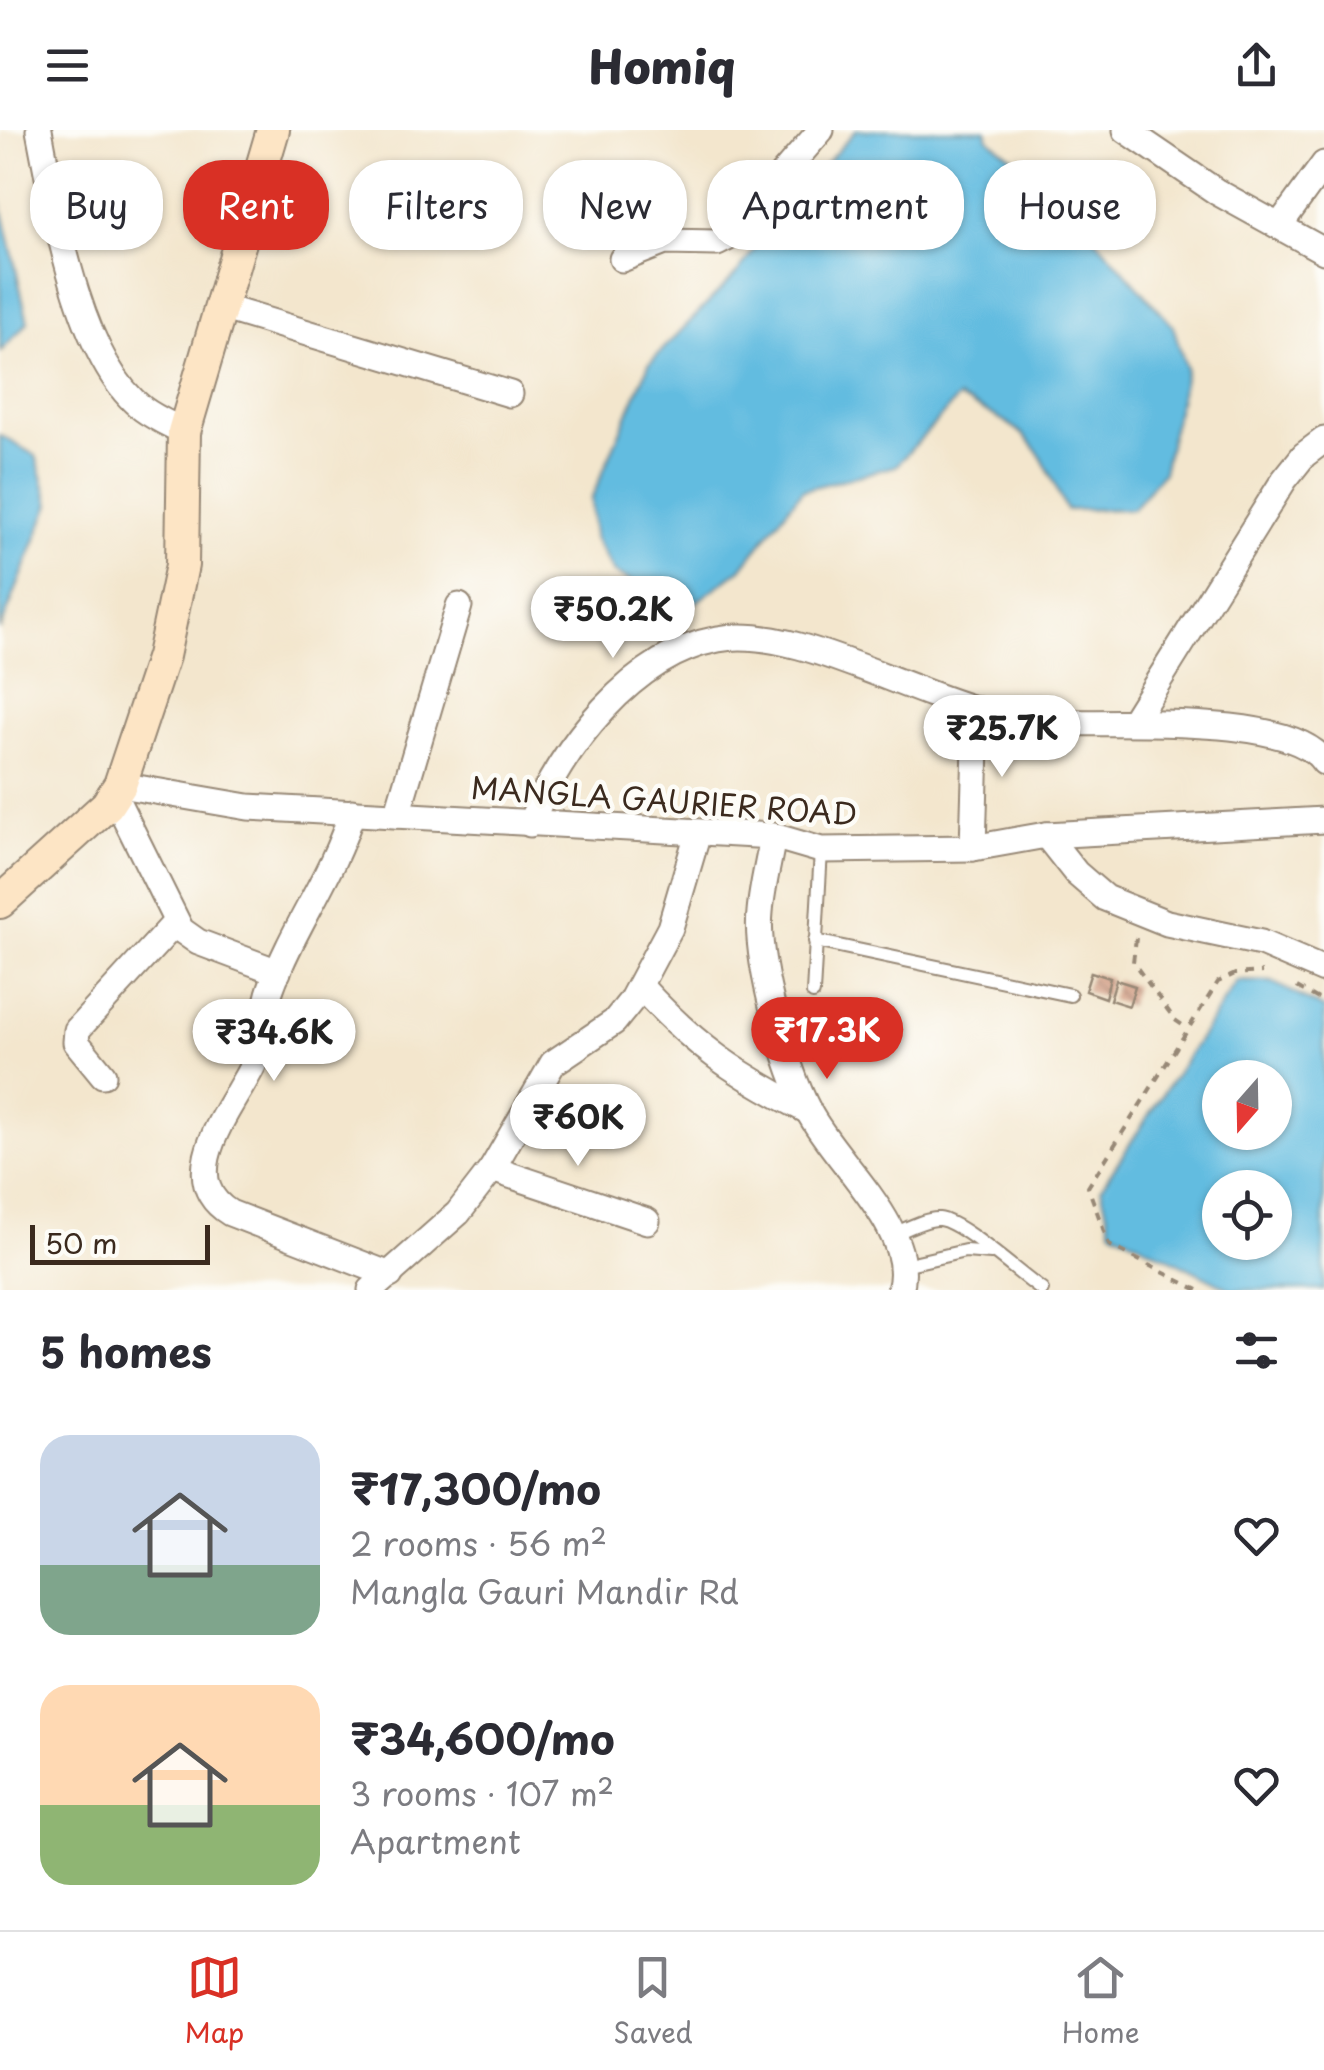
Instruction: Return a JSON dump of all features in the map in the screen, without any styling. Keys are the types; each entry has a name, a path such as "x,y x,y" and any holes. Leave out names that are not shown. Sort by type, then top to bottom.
{"street":[{"path":"39,130 71,280 109,370 142,408 184,432"},
{"path":"0,902 76,836 117,790 163,656 182,565 184,432 273,130"},
{"path":"622,260 665,242 716,243 727,238 821,130"},
{"path":"1126,130 1217,192 1324,251"},
{"path":"1280,226 1324,164"},
{"path":"220,307 510,394"},
{"path":"1134,720 1284,480 1304,455 1324,440"},
{"path":"398,815 459,606"},
{"path":"530,824 554,769 618,695 678,651 720,638 762,636 782,640 977,711 1038,722 1134,720 1290,736 1315,748 1324,762"},
{"path":"972,848 977,711"},
{"path":"117,790 176,922 198,942 278,972"},
{"name":"MANGLA GAURIER ROAD","path":"117,790 213,803 774,836 821,850 972,848 1046,835 1324,820"},
{"path":"352,812 334,865 278,972 262,1014 254,1062 209,1148 212,1192 230,1214 380,1282 438,1234 492,1169 543,1076 568,1050 614,1022 640,986 680,904 698,833"},
{"path":"1046,835 1076,873 1105,898 1140,913 1261,943 1324,970"},
{"path":"774,836 759,914 774,1013 808,1111 894,1234 902,1278"},
{"path":"103,1075 76,1042 77,1030 176,922"},
{"path":"640,986 689,1040 752,1082 808,1111"},
{"path":"492,1169 648,1221"}],"lane":[{"path":"813,993 821,850"},
{"path":"815,941 1070,995"},
{"path":"894,1234 937,1218 962,1227 1042,1290"},
{"path":"902,1278 965,1251 991,1253"}],"path":[{"path":"1140,913 1133,962 1174,1020 1188,1029"},
{"path":"1198,1290 1108,1244 1088,1186 1218,982 1236,974 1268,972"},
{"path":"1296,987 1324,1002"}],"water":[{"path":"856,130 986,130 988,138 1016,160 984,160 984,250 1106,250 1173,326 1186,369 1163,472 1133,509 1066,510 1046,466 1027,439 1001,419 958,398 896,466 802,490 741,569 688,608 614,573 594,538 591,500 649,364 739,271 754,250 964,250 964,160 829,160"},
{"path":"0,199 28,322 0,352"},
{"path":"0,435 36,456 50,504 0,630"},
{"path":"1237,981 1272,982 1324,1009 1324,1290 1232,1290 1111,1229 1101,1188"}],"building":[{"path":"1091,972 1110,978 1105,998 1085,991"},
{"path":"1116,980 1135,986 1129,1006 1110,1000"}]}
